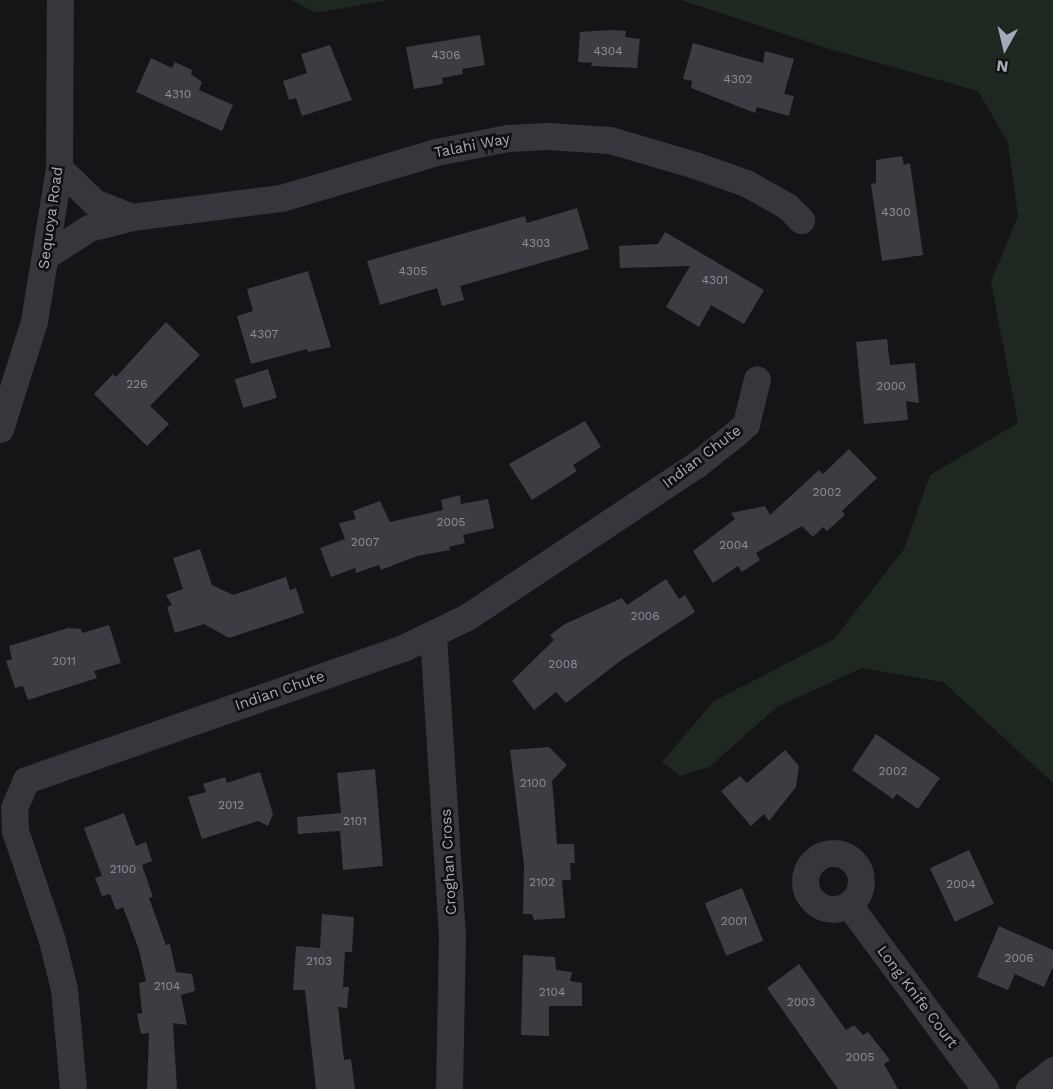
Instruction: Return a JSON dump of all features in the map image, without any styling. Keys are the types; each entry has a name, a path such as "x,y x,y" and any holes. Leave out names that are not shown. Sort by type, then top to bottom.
{"street":[{"name":"Sequoya Road","path":"0,429 34,321 46,256 58,168 60,0"},
{"name":"Talahi Way","path":"46,256 89,228 132,217 281,198 436,152 508,138 547,136 610,140 695,165 746,183 787,206 801,219"},
{"name":"Talahi Way","path":"58,168 94,202 132,217"},
{"name":"Indian Chute","path":"73,1089 64,989 49,931 15,831 14,808 26,780 433,635 519,584 735,434 746,424 758,379"},
{"name":"Croghan Cross","path":"433,635 452,934 449,1089"},
{"name":"Long Knife Court","path":"849,905 986,1089"},
{"path":"1029,1089 1053,1070"}],"shaded area":[{"path":"291,0 389,0 316,13"},
{"path":"681,0 1053,0 1053,783 943,682 862,668 777,707 709,767 680,776 662,762 714,701 834,639 904,549 930,475 1018,423 991,282 1018,216 1008,143 978,91 833,50"}],"building":[{"path":"626,31 625,37 640,39 637,68 591,66 592,63 578,62 580,32"},
{"path":"480,35 485,65 462,69 463,74 442,78 443,84 414,89 406,47"},
{"path":"693,43 763,63 765,51 794,59 784,94 794,96 789,116 757,107 755,113 691,88 692,81 683,79"},
{"path":"330,45 352,100 302,116 296,98 289,100 283,81 307,73 301,54"},
{"path":"151,58 172,68 175,62 192,70 191,74 202,82 199,90 233,105 222,131 136,92"},
{"path":"902,156 904,165 910,163 923,255 882,261 871,184 876,183 876,160"},
{"path":"577,208 589,249 460,286 464,300 442,306 437,288 380,305 367,261 525,216 527,223"},
{"path":"665,232 764,290 744,324 711,305 699,327 666,307 690,266 620,268 619,246 658,244"},
{"path":"308,271 331,347 308,352 307,349 251,364 237,316 253,311 247,289"},
{"path":"166,322 200,355 150,406 169,424 147,446 94,394 113,374 116,377"},
{"path":"887,339 890,365 915,363 919,403 906,401 908,420 864,424 856,342"},
{"path":"268,369 277,398 243,408 235,379"},
{"path":"585,421 601,447 573,465 577,471 532,500 509,464"},
{"path":"849,449 877,478 842,511 845,515 827,531 823,527 813,537 802,526 756,553 760,560 742,572 738,566 713,583 693,551 735,519 731,513 765,506 770,515 819,470 823,474"},
{"path":"460,495 461,504 488,499 494,528 463,535 465,543 449,547 450,550 417,556 381,570 379,565 356,573 355,568 331,577 320,548 345,539 339,523 356,519 353,511 380,501 390,522 443,510 441,500"},
{"path":"200,549 212,585 233,595 286,577 290,590 296,588 304,613 229,638 204,624 175,633 167,607 172,605 166,595 183,589 173,558"},
{"path":"666,579 679,599 685,595 695,612 620,661 566,703 556,692 534,710 512,681 554,640 550,635 565,624 622,598 627,605"},
{"path":"109,625 121,663 94,671 97,678 28,700 23,686 15,688 6,661 12,659 9,646 68,628 81,629 82,633"},
{"path":"876,734 940,778 918,809 897,794 893,799 852,770"},
{"path":"549,747 567,765 552,781 557,844 574,844 575,863 570,863 571,880 562,880 565,918 534,920 532,914 523,914 524,865 510,750"},
{"path":"785,750 799,766 796,787 769,821 764,814 751,826 721,791 740,776 747,783"},
{"path":"375,769 383,866 343,870 340,831 298,834 297,817 341,813 337,773"},
{"path":"260,772 273,814 268,826 258,821 202,839 188,797 206,792 203,784 225,777 227,783"},
{"path":"124,813 136,846 146,842 152,861 142,865 153,897 149,898 166,945 170,944 176,972 192,974 195,991 181,995 187,1025 173,1023 177,1089 147,1089 149,1033 141,1034 137,1014 142,1013 139,983 146,981 139,950 123,907 116,910 110,894 102,896 95,878 102,876 84,828"},
{"path":"969,850 994,903 955,922 930,868"},
{"path":"742,888 763,941 726,956 705,903"},
{"path":"322,914 354,917 352,952 345,952 343,987 349,987 347,1008 338,1007 344,1060 351,1059 355,1089 316,1089 305,990 293,990 296,946 320,948"},
{"path":"999,926 1053,950 1053,967 1044,987 1015,974 1008,990 977,977"},
{"path":"523,955 555,957 556,970 572,972 570,981 582,983 582,1006 549,1006 549,1036 521,1035"},
{"path":"799,964 846,1030 854,1025 863,1035 868,1032 890,1060 884,1064 898,1089 838,1089 767,988"}]}
